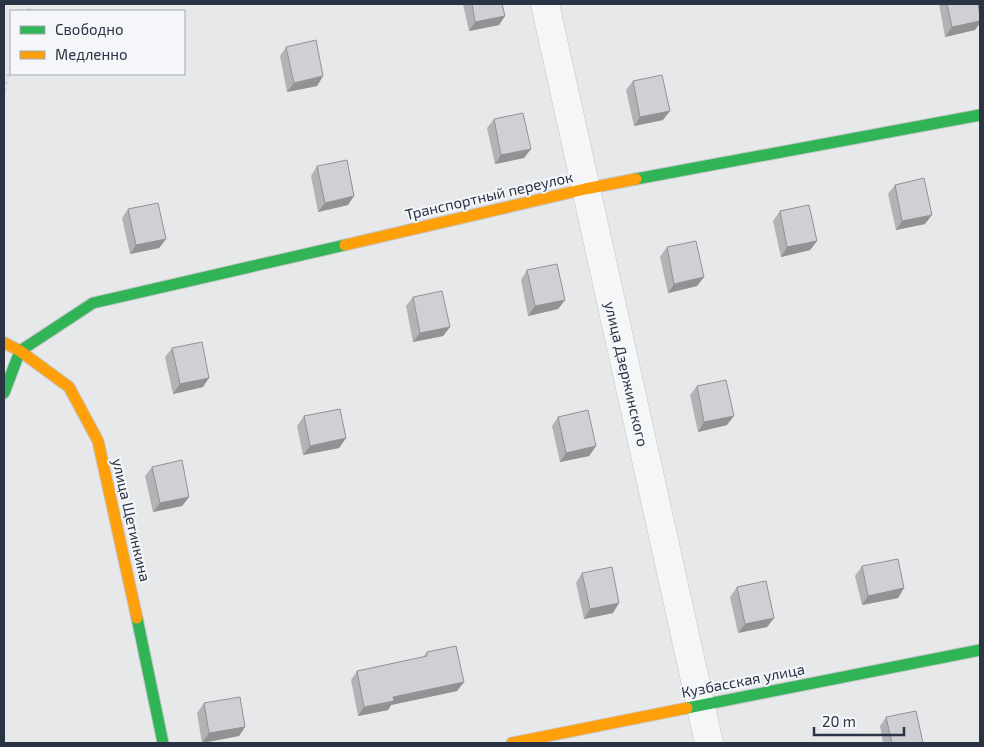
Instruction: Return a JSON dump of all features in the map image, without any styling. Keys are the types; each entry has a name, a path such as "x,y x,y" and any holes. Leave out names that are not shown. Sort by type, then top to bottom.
{"street":[{"name":"улица Дзержинского","path":"545,4 709,743"},
{"name":"Транспортный переулок","path":"20,352 93,304 585,189 980,115"},
{"name":"улица Щетинкина","path":"4,342 69,387 98,441 126,562 163,743"},
{"path":"4,394 20,352"},
{"name":"Кузбасская улица","path":"512,743 700,704 980,650"}],"building":[{"path":"472,4 502,4 505,16 475,22"},
{"path":"947,4 978,4 980,21 952,27"},
{"path":"316,40 323,76 294,83 286,47"},
{"path":"662,75 670,111 640,117 633,81"},
{"path":"523,113 531,149 501,155 494,119"},
{"path":"347,160 354,196 325,203 317,166"},
{"path":"924,178 932,215 902,221 895,185"},
{"path":"158,203 166,239 136,245 128,209"},
{"path":"809,205 817,241 787,247 780,211"},
{"path":"696,241 704,277 674,284 667,247"},
{"path":"557,264 565,300 535,306 527,270"},
{"path":"442,291 450,327 420,333 413,297"},
{"path":"202,342 209,378 180,384 172,348"},
{"path":"726,380 734,416 704,422 697,386"},
{"path":"340,409 346,438 310,446 304,416"},
{"path":"588,410 596,446 566,453 558,417"},
{"path":"182,460 189,497 160,503 152,467"},
{"path":"898,559 904,588 868,596 862,566"},
{"path":"612,567 619,603 590,609 582,573"},
{"path":"766,581 774,618 745,624 737,587"},
{"path":"456,646 464,682 393,697 394,701 364,707 357,671 427,656 427,652"},
{"path":"240,697 245,727 209,733 204,703"},
{"path":"916,711 923,743 892,743 886,717"}],"railway":[{"path":"29,10 32,4"},
{"path":"4,91 10,70"}],"traffic: fast":[{"path":"636,179 980,115"},
{"path":"4,393 20,351 93,303 345,245"},
{"path":"137,618 163,743"},
{"path":"687,708 980,650"}],"traffic: slow":[{"path":"345,245 585,189 636,179"},
{"path":"5,343 20,351 69,387 98,441 137,618"},
{"path":"512,743 687,708"}]}
